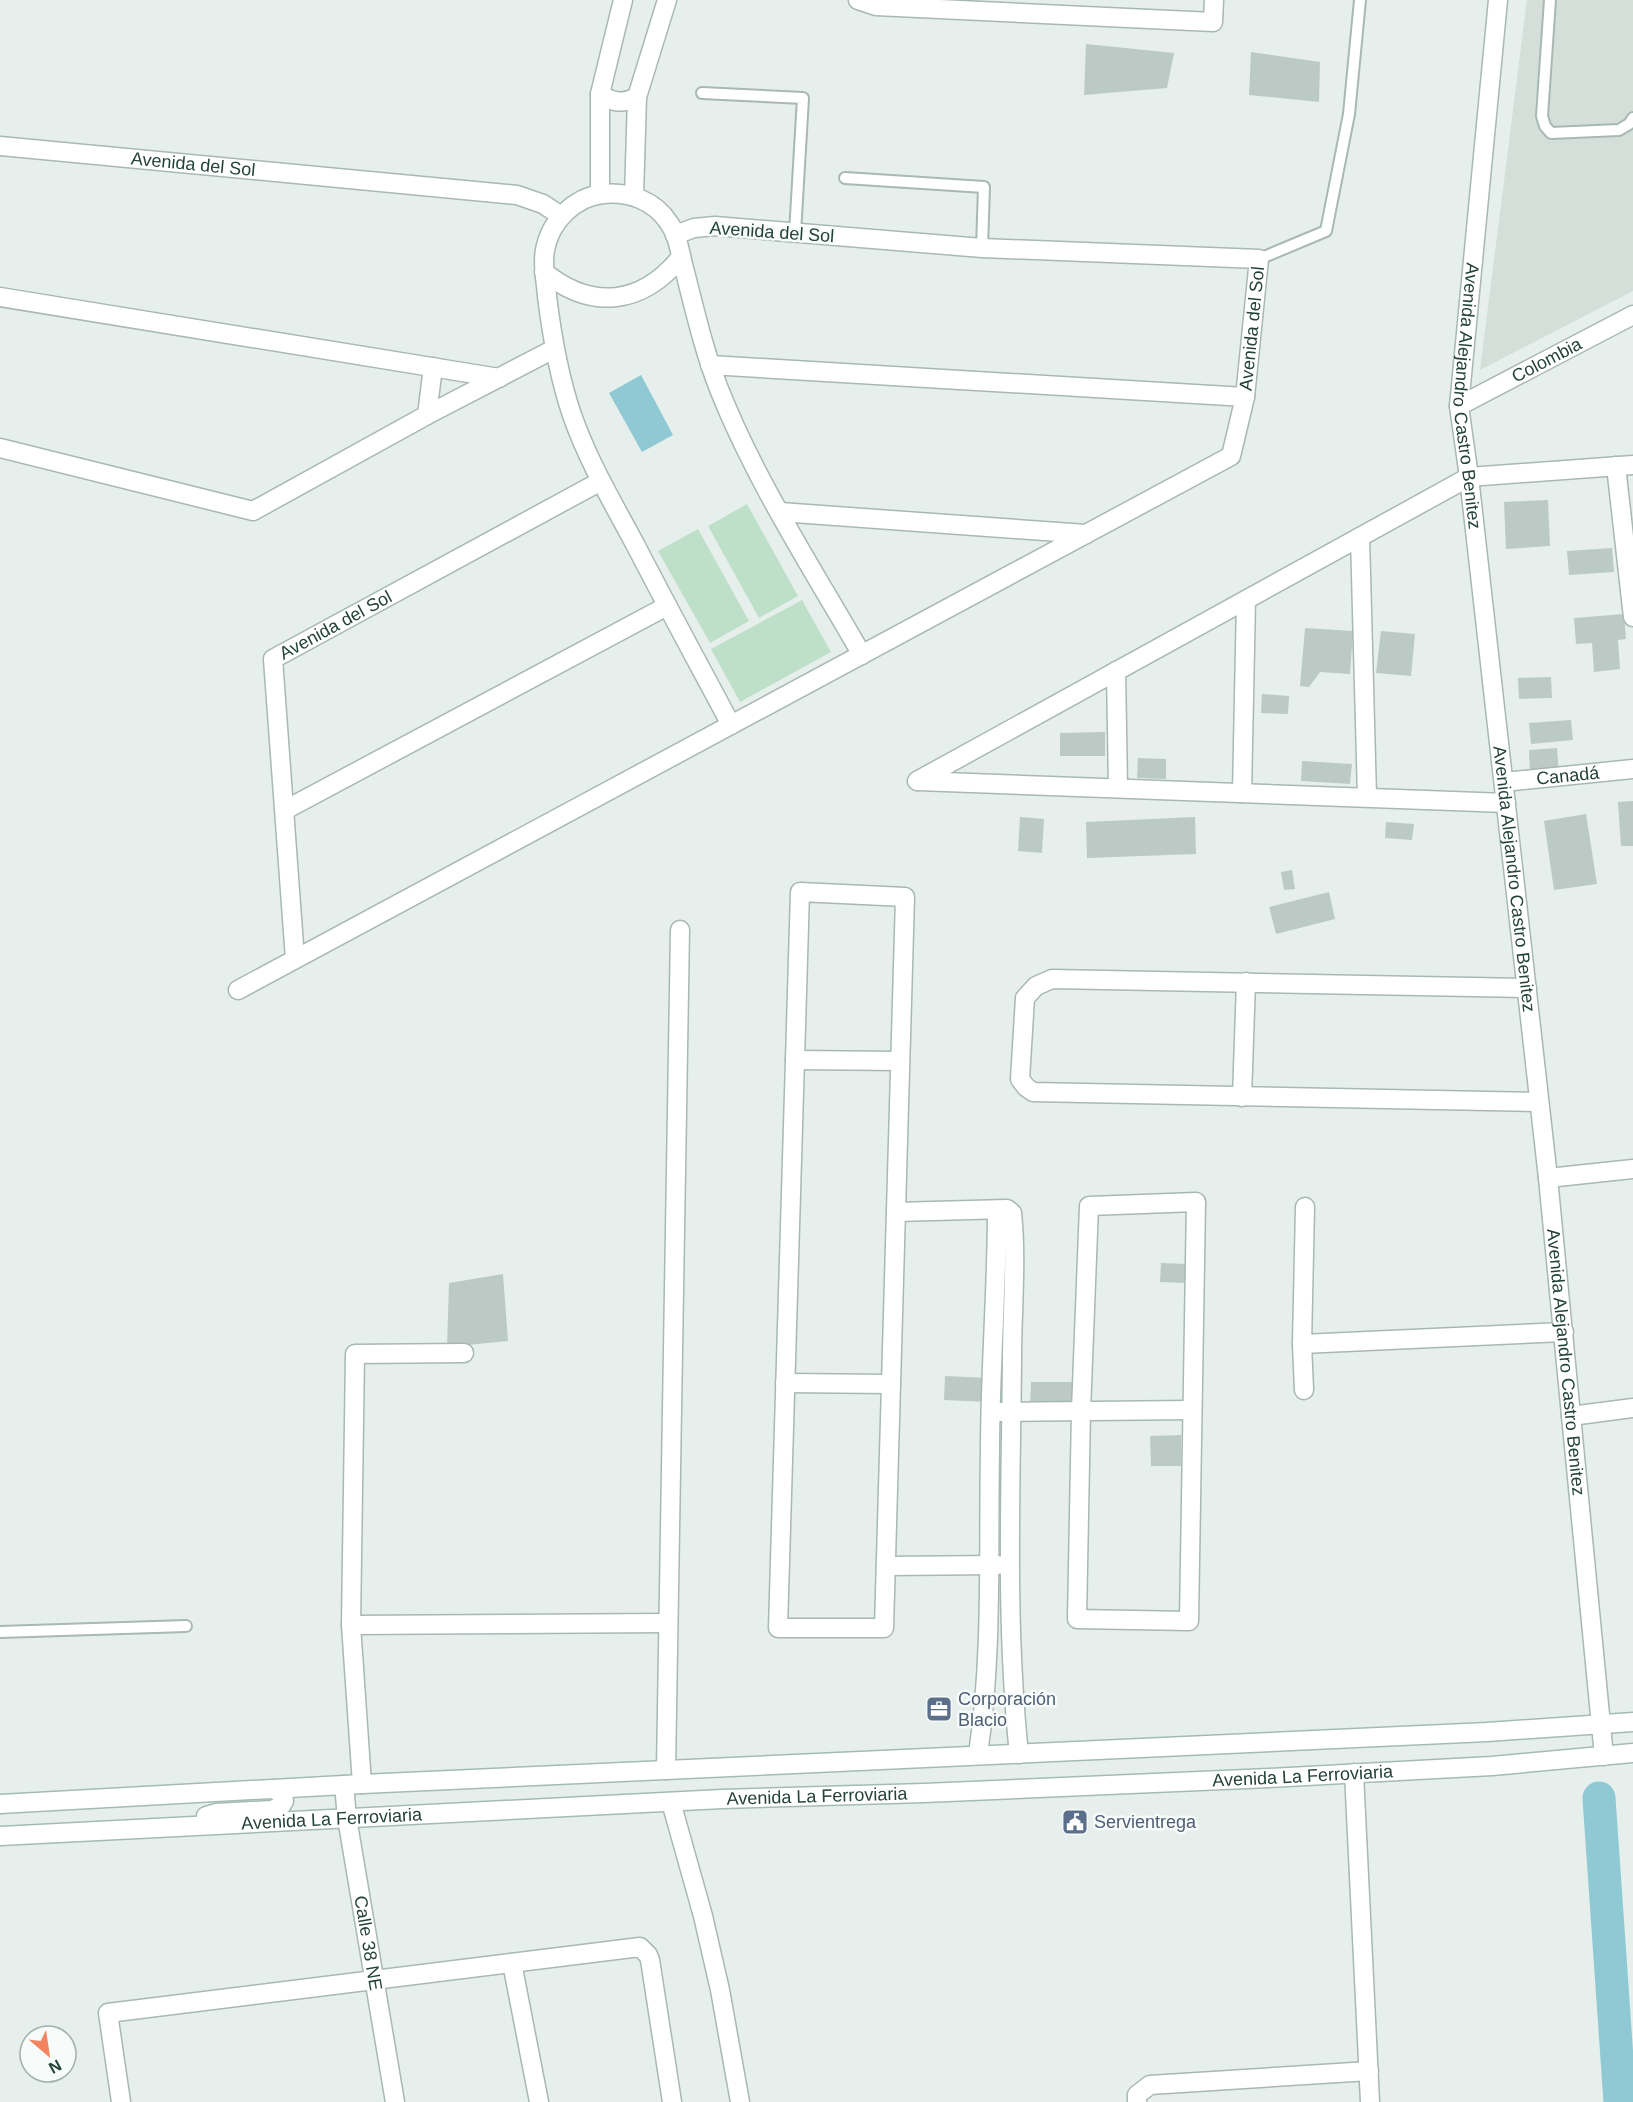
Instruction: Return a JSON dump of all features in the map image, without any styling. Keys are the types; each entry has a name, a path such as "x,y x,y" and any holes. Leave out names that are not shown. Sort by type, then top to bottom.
{"street":[{"path":"600,194 600,94 623,0"},
{"path":"634,196 637,97 667,0"},
{"path":"858,0 876,3 1213,22 1214,0"},
{"name":"Avenida Alejandro Castro Benitez","path":"1498,0 1459,406 1469,477 1548,1178 1604,1756"},
{"path":"600,94 608,100 618,102 637,97"},
{"name":"Avenida del Sol","path":"0,146 517,195 543,204 561,216"},
{"path":"731,725 601,481 572,416 554,349 544,272 544,252 550,232 561,216 579,202 600,194 618,193 634,196 648,202 669,222 675,235 710,365 730,416 780,512 862,655"},
{"name":"Avenida del Sol","path":"238,990 1231,456 1245,397 1259,259 982,248 715,226 694,228 675,235"},
{"path":"544,272 577,293 596,297 616,297 635,293 653,284 681,257"},
{"path":"0,297 499,378"},
{"name":"Colombia","path":"1459,406 1633,315"},
{"path":"0,448 253,512 427,415 554,349"},
{"path":"710,365 1245,397"},
{"path":"427,415 434,368"},
{"path":"1506,802 917,781 1469,477 1625,465 1633,617"},
{"name":"Avenida del Sol","path":"296,959 273,659 601,481"},
{"path":"780,512 1086,534"},
{"path":"1360,537 1367,797"},
{"path":"1242,793 1246,600"},
{"path":"285,810 668,606"},
{"path":"1116,671 1118,788"},
{"name":"Canadá","path":"1504,782 1633,769"},
{"path":"800,892 905,897 884,1628 778,1628 795,1060 800,892"},
{"path":"666,1770 680,930"},
{"path":"1527,988 1052,979 1036,986 1025,998 1020,1079 1033,1092 1539,1102"},
{"path":"1242,1096 1246,982"},
{"path":"795,1060 900,1061"},
{"path":"1548,1178 1633,1169"},
{"path":"1196,1202 1189,1621 1077,1619 1081,1412 1089,1206 1196,1202"},
{"path":"1304,1390 1302,1344 1305,1207"},
{"path":"896,1212 1007,1209 1012,1213 1009,1565 1018,1754"},
{"path":"978,1754 987,1662 990,1413 997,1210"},
{"path":"1302,1344 1564,1332"},
{"name":"Calle 38 NE","path":"395,2102 347,1818 353,1785 351,1625 355,1354 464,1353"},
{"path":"785,1383 891,1384"},
{"path":"1571,1416 1633,1408"},
{"path":"990,1413 1192,1410"},
{"path":"886,1566 1009,1565"},
{"path":"351,1625 668,1623"},
{"name":"Avenida La Ferroviaria","path":"0,1804 978,1754 1487,1732 1633,1722"},
{"name":"Avenida La Ferroviaria","path":"0,1836 671,1802 947,1792 1492,1766 1633,1753"},
{"path":"1354,1773 1371,2102"},
{"path":"186,1827 198,1818 216,1813 272,1810 281,1806 284,1801 283,1795 274,1789"},
{"path":"671,1802 704,1916 740,2102"},
{"path":"121,2102 108,2013 640,1947 645,1950 650,1960 672,2102"},
{"path":"512,1963 539,2102"},
{"path":"1137,2102 1137,2095 1150,2085 1369,2071"}],"lane":[{"path":"1259,259 1326,231 1349,114 1360,0"},
{"path":"1550,0 1542,116 1545,126 1551,133 1620,130 1633,118"},
{"path":"702,93 803,98 795,233"},
{"path":"845,178 984,187 982,248"},
{"path":"0,1632 186,1626"}],"shaded area":[{"path":"1527,0 1633,0 1633,291 1480,370"}],"green space":[{"path":"747,504 798,596 759,618 708,526"},
{"path":"698,529 749,621 710,643 658,551"},
{"path":"802,600 831,652 740,702 711,649"}],"water":[{"path":"641,375 673,435 642,452 609,393"}],"building":[{"path":"1086,44 1174,53 1167,88 1084,95"},
{"path":"1251,52 1320,62 1319,102 1249,95"},
{"path":"1548,500 1550,546 1506,549 1504,502"},
{"path":"1612,548 1614,572 1569,575 1567,551"},
{"path":"1624,614 1626,639 1618,640 1620,669 1594,672 1592,643 1576,644 1574,618"},
{"path":"1305,628 1353,631 1350,674 1320,672 1309,687 1300,686"},
{"path":"1381,631 1415,634 1411,676 1376,673"},
{"path":"1551,677 1552,698 1519,699 1518,678"},
{"path":"1262,694 1289,696 1288,714 1261,713"},
{"path":"1571,720 1573,740 1531,744 1529,723"},
{"path":"1105,732 1105,756 1060,756 1060,733"},
{"path":"1557,748 1559,774 1530,776 1529,750"},
{"path":"1138,758 1166,759 1166,779 1137,778"},
{"path":"1302,761 1352,764 1350,784 1301,781"},
{"path":"1633,801 1633,846 1621,846 1618,802"},
{"path":"1586,814 1597,884 1554,890 1544,821"},
{"path":"1020,817 1044,819 1042,853 1018,851"},
{"path":"1195,817 1196,854 1087,858 1086,822"},
{"path":"1386,822 1414,824 1412,840 1385,838"},
{"path":"1292,870 1295,889 1284,890 1281,872"},
{"path":"1329,892 1335,919 1276,934 1269,907"},
{"path":"1161,1263 1187,1264 1186,1283 1160,1282"},
{"path":"503,1274 508,1341 447,1347 449,1283"},
{"path":"945,1376 989,1378 988,1402 944,1400"},
{"path":"1031,1382 1077,1382 1078,1406 1030,1407"},
{"path":"1181,1435 1181,1466 1151,1466 1150,1436"}],"waterway":[{"path":"1599,1798 1620,2102"}],"place":[{"name":"Corporación Blacio","path":"939,1709"},
{"name":"Servientrega","path":"1075,1822"}]}
